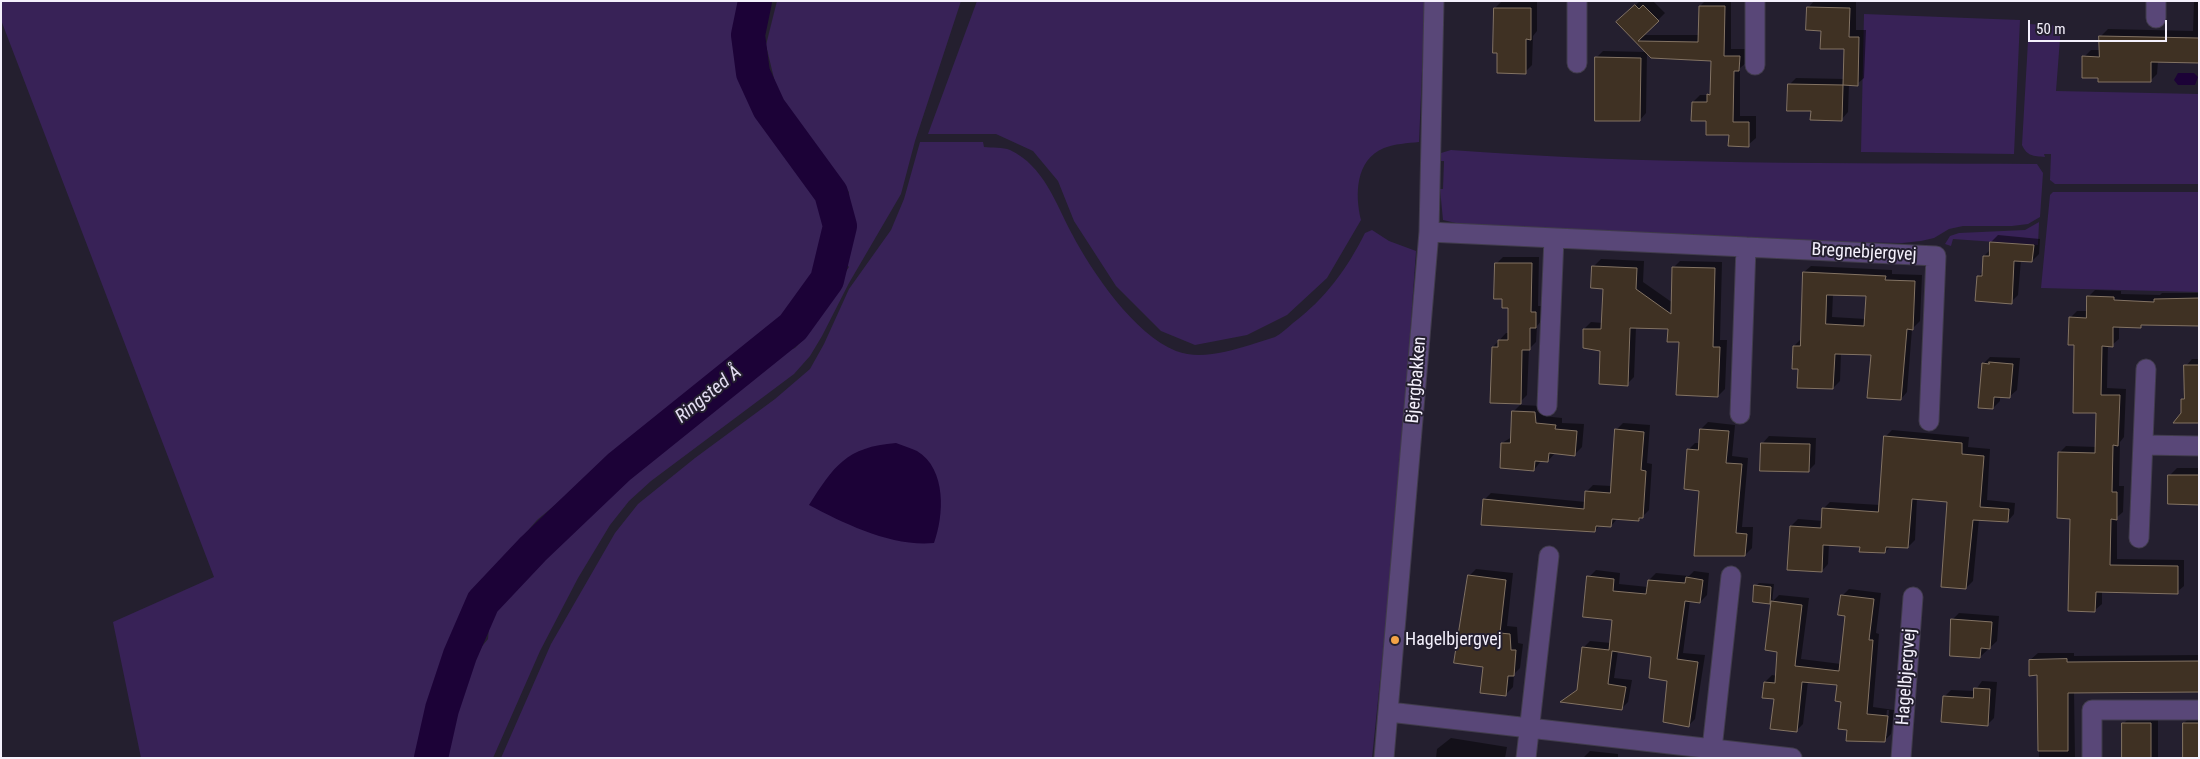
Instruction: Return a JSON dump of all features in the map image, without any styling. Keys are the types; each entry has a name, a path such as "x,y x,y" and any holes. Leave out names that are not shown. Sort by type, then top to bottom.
{"street":[{"name":"Bjergbakken","path":"1384,758 1429,232 1434,1"},
{"path":"1576,63 1577,1"},
{"path":"1755,1 1755,65"},
{"name":"Bregnebjergvej","path":"1429,232 1936,256 1929,421"},
{"path":"1547,406 1554,238"},
{"path":"1740,414 1746,247"},
{"path":"2139,538 2146,369"},
{"path":"2143,445 2199,446"},
{"path":"1526,758 1549,556"},
{"path":"1712,753 1731,576"},
{"name":"Hagelbjergvej","path":"1901,758 1913,597"},
{"path":"2092,758 2092,710 2199,710"},
{"path":"1389,712 1529,728 1712,753 1792,758"}],"shaded area":[{"path":"1,1 749,1 739,25 742,74 770,135 820,195 833,224 826,259 804,302 757,345 648,436 591,475 537,520 487,578 447,654 423,758 141,758 113,622 214,577 1,20"},
{"path":"777,1 961,1 915,141 901,194 849,283 810,356 794,374 651,481 629,501 610,525 578,578 540,651 493,758 442,758 452,713 466,681 466,666 488,639 491,603 500,599 534,566 577,516 608,487 776,356 795,348 804,339 816,315 849,267 842,259 850,233 849,192 782,112 766,45"},
{"path":"977,1 1425,1 1419,142 1384,148 1367,161 1359,179 1358,200 1361,220 1327,278 1287,315 1247,335 1195,345 1161,331 1116,286 1074,221 1058,181 1033,151 996,134 928,134"},
{"path":"1864,14 2020,20 2014,154 1861,152"},
{"path":"2029,24 2061,26 2056,91 2199,94 2199,184 2055,184 2050,180 2051,154 2044,154 2045,157 2034,156 2028,153 2022,145"},
{"path":"2178,73 2194,73 2198,77 2195,85 2178,85 2174,80"},
{"path":"920,142 983,142 984,147 1007,149 1022,157 1032,166 1048,187 1080,249 1103,283 1130,317 1160,343 1185,354 1203,355 1223,352 1241,348 1280,334 1305,314 1325,293 1351,259 1365,233 1372,230 1389,241 1416,251 1397,516 1372,758 501,758 551,644 615,533 638,504 695,458 775,399 810,369 824,344 849,289 891,230 904,199"},
{"path":"1451,150 1671,161 2037,164 2043,173 2040,217 2028,224 2012,226 1963,226 1949,229 1934,238 1902,243 1473,227 1443,220 1440,189 1443,189 1444,161 1440,161 1441,153"},
{"path":"2053,192 2199,192 2199,292 2041,288 2050,195"},
{"path":"2039,222 2038,245 1953,239 1951,246 1945,244 1950,236 1959,233 2025,230"},
{"path":"896,443 917,451 927,459 934,469 938,481 941,507 934,543 918,543 885,538 838,520 809,505 826,479 843,461 865,449"}],"building":[{"path":"1635,5 1639,9 1643,5 1659,21 1638,41 1698,42 1699,6 1725,6 1724,56 1740,56 1739,71 1734,71 1733,122 1749,122 1749,147 1728,146 1729,135 1706,135 1706,121 1691,121 1692,102 1707,102 1707,94 1710,95 1711,61 1651,58 1616,22"},
{"path":"1807,7 1850,8 1849,37 1859,37 1858,86 1843,85 1844,49 1820,49 1821,31 1806,30"},
{"path":"1494,8 1531,8 1531,40 1526,39 1526,74 1497,73 1497,53 1493,53"},
{"path":"2099,36 2199,38 2199,63 2151,62 2151,82 2098,82 2098,78 2082,78 2082,56 2099,57"},
{"path":"1595,57 1641,58 1640,121 1595,121"},
{"path":"1788,84 1843,85 1842,121 1810,120 1811,111 1787,111"},
{"path":"1990,242 2034,245 2032,262 2014,261 2012,304 1975,301 1977,276 1982,276 1983,256 1989,256"},
{"path":"1495,263 1532,263 1531,312 1536,312 1536,328 1530,328 1530,350 1522,350 1521,404 1490,403 1492,347 1498,347 1498,340 1508,340 1508,308 1502,308 1502,299 1494,299"},
{"path":"1592,266 1637,268 1636,289 1671,314 1672,267 1715,268 1713,347 1720,347 1718,397 1676,395 1679,342 1667,342 1668,329 1630,328 1628,386 1599,384 1600,351 1583,348 1583,329 1601,329 1603,289 1591,288"},
{"path":"1803,272 1886,276 1885,280 1915,281 1913,330 1907,329 1901,400 1867,398 1871,355 1835,354 1833,389 1797,388 1798,369 1792,369 1793,346 1800,346","holes":["1827,295 1866,296 1864,326 1826,324"]},
{"path":"2087,296 2114,297 2114,300 2154,302 2154,299 2199,298 2199,326 2141,325 2141,328 2113,327 2113,347 2102,346 2101,395 2120,395 2118,446 2113,445 2112,492 2117,492 2117,520 2111,519 2110,565 2178,566 2178,594 2096,592 2095,612 2068,611 2070,519 2057,518 2058,452 2095,453 2096,413 2073,413 2074,345 2068,345 2069,317 2086,318"},
{"path":"1989,362 2013,364 2010,398 1994,397 1993,409 1978,408 1982,363 1989,364"},
{"path":"2184,365 2199,365 2199,423 2173,423 2181,413 2181,399 2184,399"},
{"path":"1512,411 1535,412 1536,423 1556,425 1555,429 1577,431 1575,456 1549,453 1548,462 1535,461 1534,471 1500,468 1501,443 1510,443"},
{"path":"1615,429 1644,432 1641,470 1646,471 1643,518 1639,518 1639,521 1612,519 1611,527 1596,526 1595,532 1481,525 1483,499 1584,509 1585,491 1610,493"},
{"path":"1700,429 1729,431 1726,463 1742,464 1736,533 1747,534 1745,556 1694,556 1699,491 1684,489 1687,449 1698,450"},
{"path":"1884,436 1962,443 1962,454 1984,456 1980,507 2009,509 2008,522 1973,520 1966,589 1941,587 1947,502 1912,499 1908,548 1886,547 1885,553 1859,552 1860,547 1823,545 1822,572 1787,570 1790,526 1821,528 1822,508 1878,512"},
{"path":"1761,443 1810,444 1809,472 1760,471"},
{"path":"2168,475 2199,475 2199,505 2168,504"},
{"path":"1468,575 1506,580 1500,633 1510,634 1511,650 1516,650 1514,676 1508,676 1506,696 1480,693 1483,667 1454,663"},
{"path":"1587,576 1614,579 1613,591 1646,594 1648,580 1685,583 1686,577 1703,580 1700,603 1685,601 1677,659 1698,662 1689,727 1663,722 1667,681 1649,678 1651,657 1612,651 1608,684 1626,687 1622,710 1560,702 1577,690 1582,647 1609,650 1612,620 1583,617"},
{"path":"1754,585 1771,587 1770,604 1753,602"},
{"path":"1841,595 1874,599 1869,640 1873,640 1867,714 1888,716 1885,742 1846,741 1847,730 1838,729 1841,702 1835,701 1837,685 1802,682 1797,732 1770,729 1774,699 1762,698 1764,682 1775,683 1777,652 1765,650 1771,601 1802,605 1795,666 1839,671 1845,616 1838,615"},
{"path":"1951,619 1992,622 1990,649 1981,648 1980,658 1950,656"},
{"path":"2067,659 2067,662 2199,661 2199,692 2068,693 2068,751 2038,751 2037,675 2029,676 2029,660"},
{"path":"1974,688 1990,689 1988,726 1941,722 1943,696 1973,698"},
{"path":"2122,723 2151,723 2151,758 2122,758"},
{"path":"2183,723 2199,723 2199,758 2183,758"}],"waterway":[{"name":"Ringsted Å","path":"431,758 442,709 460,655 483,602 533,549 619,467 793,327 827,280 840,226 831,193 769,108 753,73 748,35 755,1"}],"place":[{"name":"Hagelbjergvej","path":"1395,640"}]}
